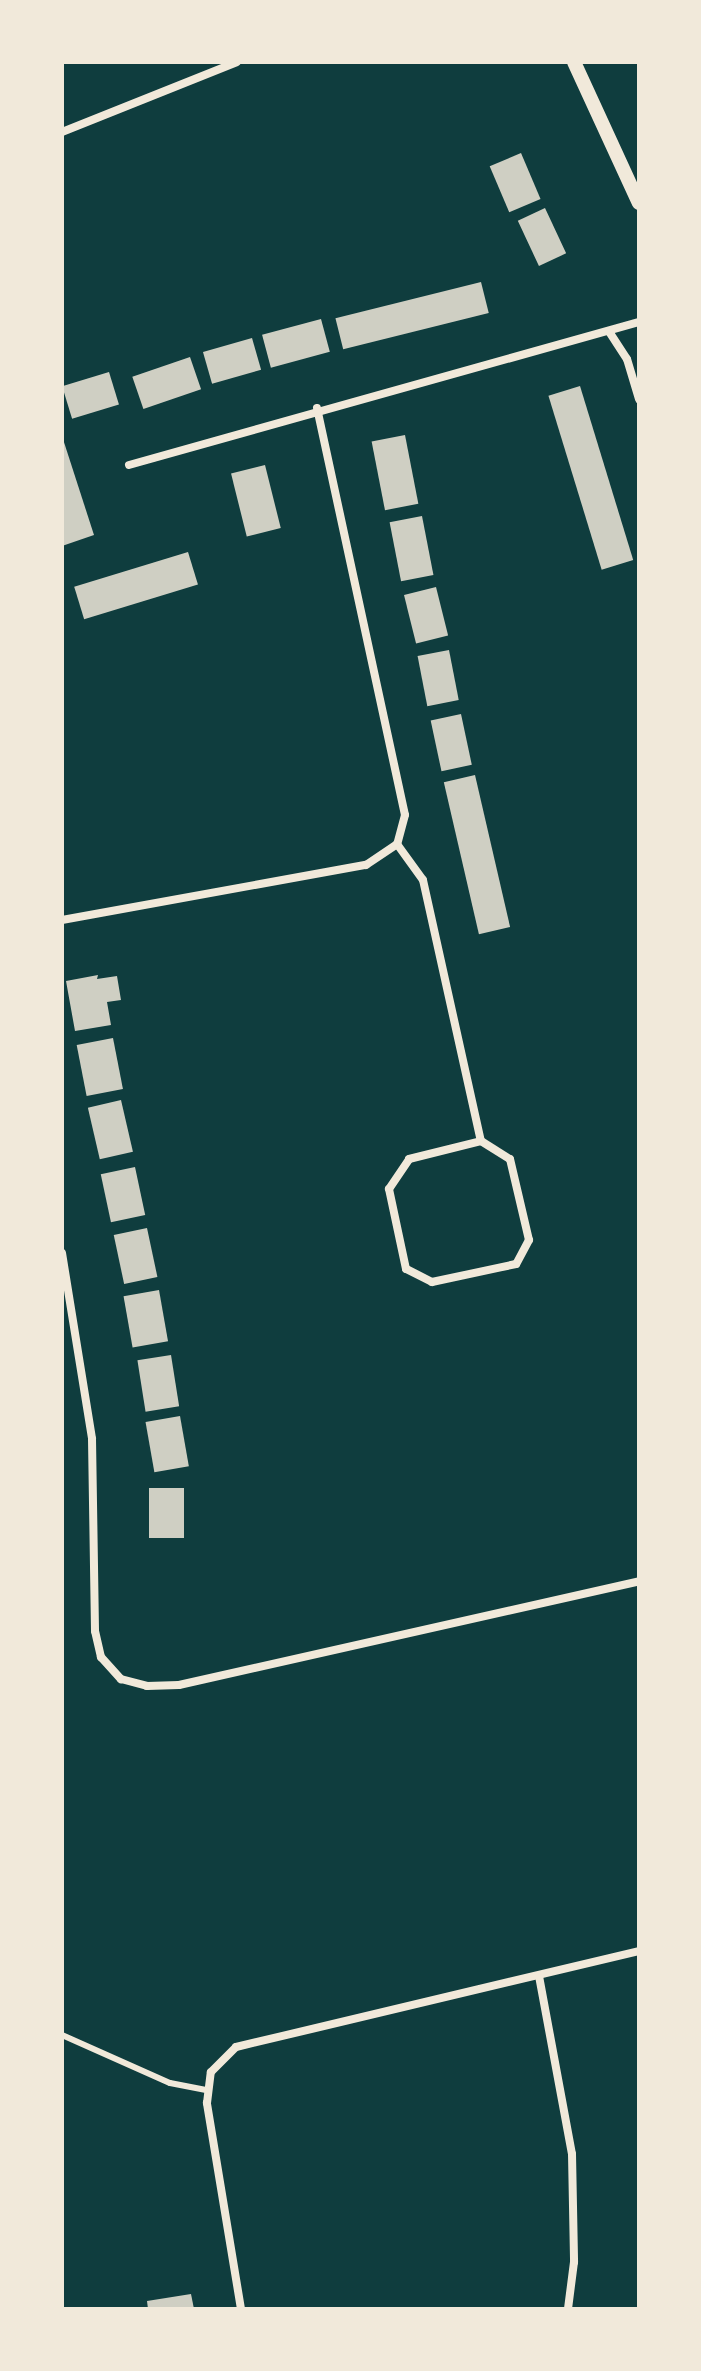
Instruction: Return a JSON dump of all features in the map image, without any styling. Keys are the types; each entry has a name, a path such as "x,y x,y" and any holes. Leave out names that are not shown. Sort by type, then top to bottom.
{"street":[{"path":"207,62 211,72"},
{"path":"62,132 237,62"},
{"path":"574,62 639,203"},
{"path":"129,465 317,408 610,333 639,322"},
{"path":"610,333 627,359 639,399"},
{"path":"62,920 366,865 397,844 405,815 317,408"},
{"path":"397,844 423,880 481,1141 510,1159 529,1240 516,1264 432,1282 406,1269 389,1189 409,1159 481,1141"},
{"path":"62,1253 92,1439 95,1631 101,1657 121,1679 147,1686 179,1685 639,1581"},
{"path":"241,2309 207,2090 211,2072 236,2047 639,1951"},
{"path":"539,1976 572,2154 574,2262 568,2309"}],"lane":[{"path":"62,2035 170,2083 207,2090"}],"building":[{"path":"521,153 541,199 509,212 490,166"},
{"path":"545,208 566,253 539,266 518,221"},
{"path":"481,282 489,313 343,349 335,318"},
{"path":"321,319 330,352 271,368 262,335"},
{"path":"252,338 261,370 212,384 203,352"},
{"path":"190,357 201,389 143,409 132,377"},
{"path":"109,372 119,405 72,419 62,386"},
{"path":"580,386 633,560 602,570 548,396"},
{"path":"405,435 418,504 385,510 372,441"},
{"path":"62,436 94,535 62,546"},
{"path":"265,465 281,528 247,537 231,473"},
{"path":"422,516 433,575 401,581 390,522"},
{"path":"188,552 198,585 84,619 74,587"},
{"path":"436,587 448,636 416,643 404,595"},
{"path":"449,650 459,700 427,706 418,656"},
{"path":"461,714 472,765 441,771 431,720"},
{"path":"475,775 510,927 479,934 444,782"},
{"path":"98,975 97,979 117,976 121,1000 107,1002 111,1025 75,1031 66,981"},
{"path":"113,1038 123,1089 87,1096 77,1045"},
{"path":"121,1100 133,1152 100,1159 88,1108"},
{"path":"135,1167 145,1215 111,1222 101,1174"},
{"path":"147,1228 157,1277 124,1284 114,1235"},
{"path":"159,1290 168,1341 133,1347 124,1296"},
{"path":"171,1355 179,1406 146,1412 137,1360"},
{"path":"180,1416 189,1466 154,1472 146,1422"},
{"path":"149,1488 184,1488 184,1538 149,1538"},
{"path":"191,2294 194,2309 148,2309 147,2301"}]}
